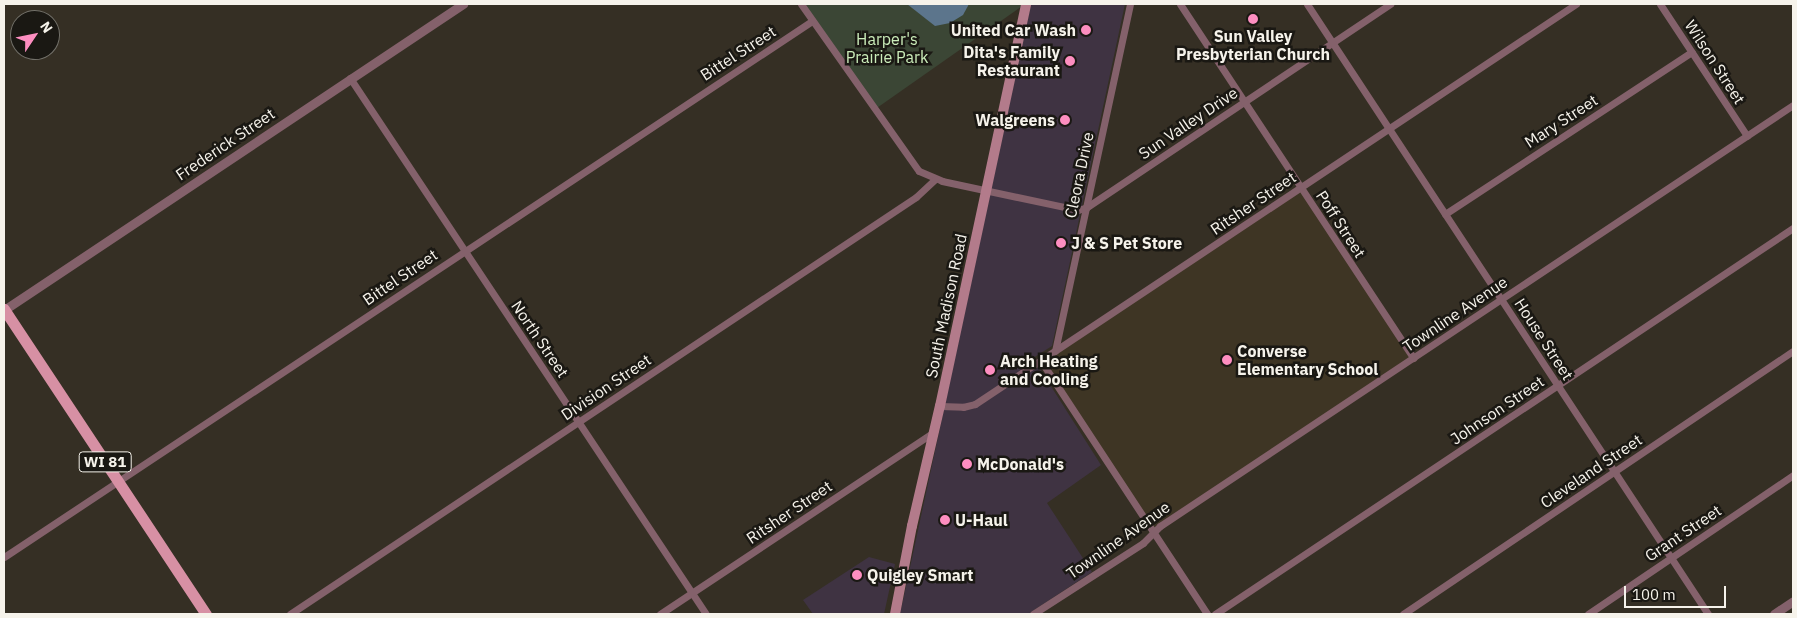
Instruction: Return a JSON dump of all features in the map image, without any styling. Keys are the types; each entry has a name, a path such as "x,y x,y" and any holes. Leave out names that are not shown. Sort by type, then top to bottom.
{"main road":[{"name":"South Madison Road","path":"895,614 912,526 940,406 1026,4"},
{"name":"WI 81","path":"4,309 206,614"}],"street":[{"name":"Frederick Street","path":"4,309 463,4"},
{"path":"801,4 913,166 925,175 934,179 1069,209 1087,207"},
{"name":"Cleora Drive","path":"1055,351 1130,4"},
{"name":"Poff Street","path":"1180,4 1413,358"},
{"name":"House Street","path":"1307,4 1708,614"},
{"name":"Sun Valley Drive","path":"1087,207 1390,4"},
{"name":"Ritsher Street","path":"940,406 963,407 975,404 1576,4"},
{"name":"Wilson Street","path":"1660,4 1747,136"},
{"name":"Bittel Street","path":"4,556 812,20"},
{"name":"Mary Street","path":"1445,214 1692,52"},
{"name":"North Street","path":"350,78 706,614"},
{"name":"Townline Avenue","path":"1033,614 1143,543 1160,526 1793,105"},
{"name":"Division Street","path":"290,614 916,197 934,179"},
{"name":"Johnson Street","path":"1215,614 1793,228"},
{"name":"Cleveland Street","path":"1403,614 1793,351"},
{"path":"1041,361 1207,614"},
{"name":"Ritsher Street","path":"660,614 934,432"},
{"name":"Grant Street","path":"1588,614 1793,475"},
{"path":"1774,614 1793,601"}],"shaded area":[{"path":"1031,4 1125,4 1052,346 1033,358 1101,465 1047,503 1092,572 1028,614 900,614"},
{"name":"Converse Elementary School","path":"1301,188 1412,359 1150,529 1039,358"},
{"path":"869,557 895,564 884,614 813,614 803,600"}],"green space":[{"name":"Harper's Prairie Park","path":"801,4 1025,4 874,110"}],"water":[{"path":"907,4 969,4 963,15 950,23 935,26"}],"place":[{"name":"Sun Valley Presbyterian Church","path":"1253,19"},
{"name":"United Car Wash","path":"1086,30"},
{"name":"Dita's Family Restaurant","path":"1070,61"},
{"name":"Walgreens","path":"1065,120"},
{"name":"J & S Pet Store","path":"1061,243"},
{"name":"Converse Elementary School","path":"1227,360"},
{"name":"Arch Heating and Cooling","path":"990,370"},
{"name":"McDonald's","path":"967,464"},
{"name":"U-Haul","path":"945,520"},
{"name":"Quigley Smart","path":"857,575"}]}
